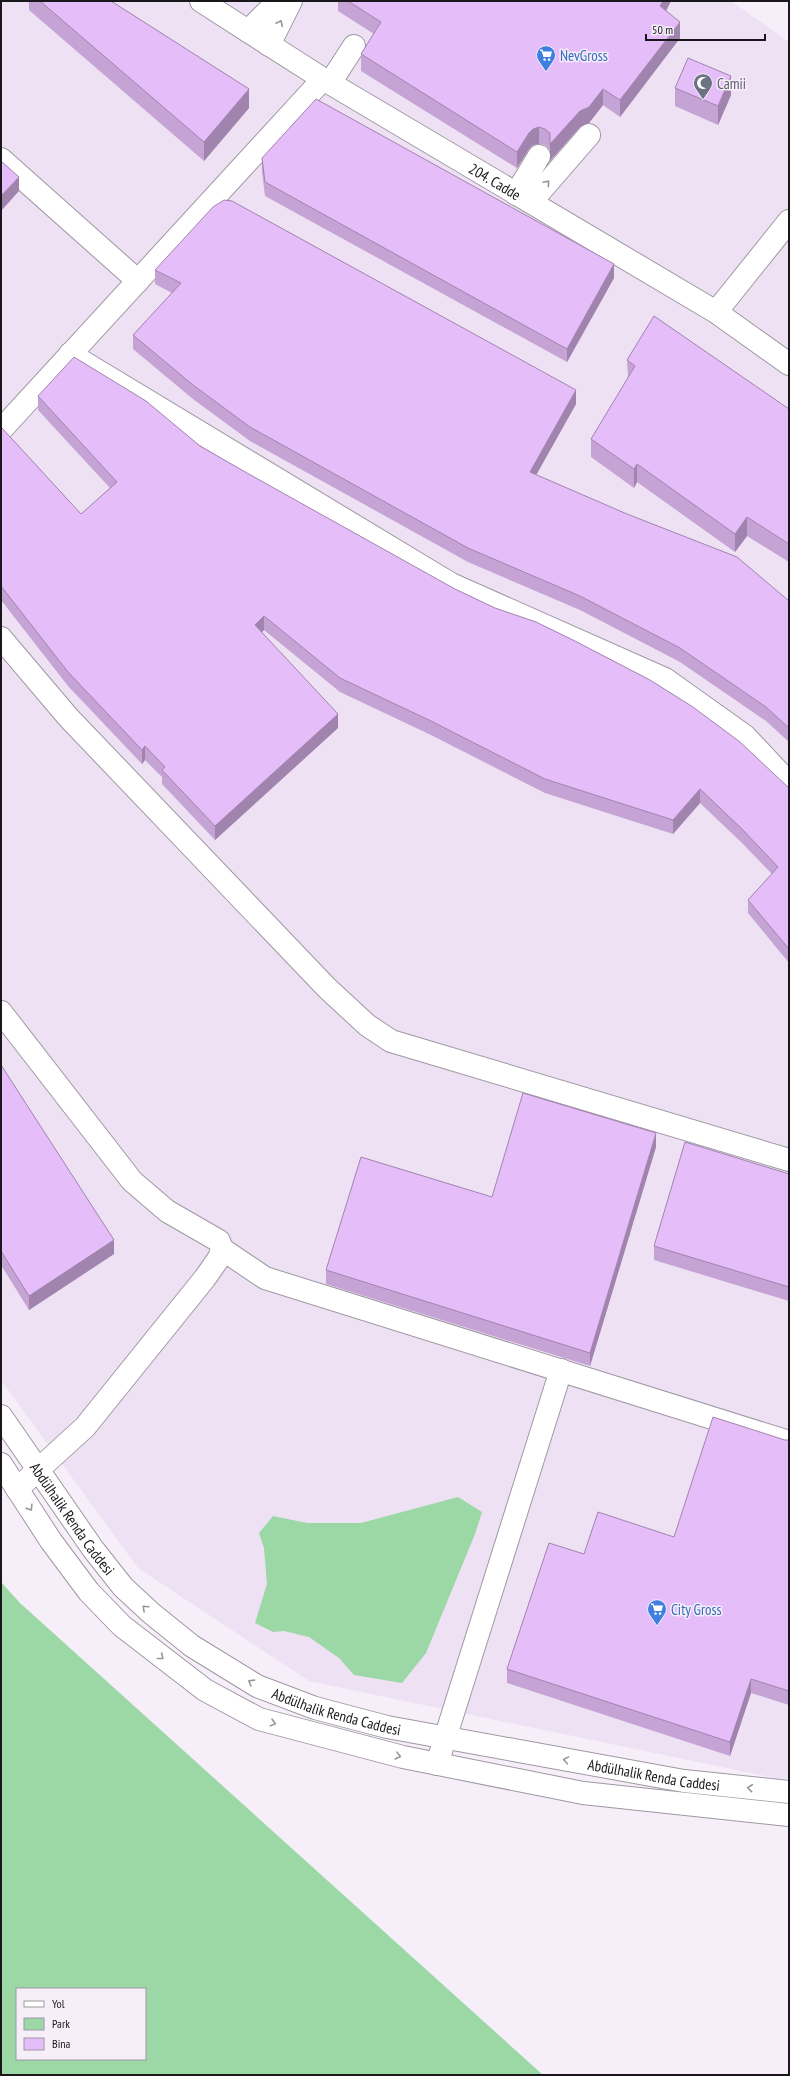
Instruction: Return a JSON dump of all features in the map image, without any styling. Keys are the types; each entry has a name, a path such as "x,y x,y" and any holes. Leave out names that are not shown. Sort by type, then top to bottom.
{"street":[{"name":"204. Cadde","path":"201,1 326,81 716,312 789,364"},
{"path":"248,31 278,1"},
{"path":"269,45 291,1"},
{"path":"1,430 138,280 326,81 354,46"},
{"path":"523,198 589,135"},
{"path":"523,198 539,156"},
{"path":"1,159 138,280"},
{"path":"716,312 789,221"},
{"path":"70,354 451,584 664,679 745,736 789,783"},
{"path":"1,638 68,717 328,988 367,1025 391,1041 789,1160"},
{"path":"1,1012 132,1181 167,1211 219,1241 222,1249 265,1278 789,1442"},
{"path":"17,1489 85,1427 205,1278 219,1258 222,1249"},
{"path":"437,1764 561,1370"},
{"name":"Abdülhalik Renda Caddesi","path":"1,1416 93,1549 123,1587 151,1613 192,1646 257,1686 315,1708 387,1727 684,1781 789,1792"},
{"name":"Abdülhalik Renda Caddesi","path":"1,1464 51,1541 89,1592 122,1626 205,1690 259,1719 403,1757 583,1793 789,1814"}],"shaded area":[{"path":"1,1 731,1 789,42 789,1778 779,1779 309,1681 138,1568 1,1380"}],"green space":[{"path":"458,1497 482,1512 475,1534 426,1653 402,1683 354,1675 339,1658 309,1637 284,1631 273,1632 255,1623 267,1584 264,1548 259,1533 273,1516 307,1523 361,1523"},
{"path":"1,1582 20,1603 543,2075 1,2075"}],"building":[{"path":"40,1 111,1 249,89 204,142"},
{"name":"NevGross","path":"348,1 663,1 660,6 680,22 620,100 603,89 589,107 580,111 550,144 550,133 539,127 533,129 529,133 517,152 361,54 381,22"},
{"path":"688,58 731,76 718,106 675,88"},
{"path":"316,99 614,264 567,349 265,182 262,158"},
{"path":"1,161 19,177 1,196"},
{"path":"224,200 232,201 576,390 530,472 627,514 737,557 789,601 789,728 766,707 680,648 580,596 468,548 250,427 193,385 133,335 181,283 155,270 213,207"},
{"path":"654,316 789,409 789,544 747,517 735,534 637,464 634,469 591,439 635,366 627,360"},
{"path":"74,357 146,401 200,446 455,589 495,608 536,622 650,680 693,707 740,742 789,788 789,949 748,900 778,867 742,829 700,789 673,820 545,779 431,721 340,678 264,616 255,625 338,714 215,826 162,770 165,767 145,746 142,750 68,672 1,586 1,428 81,514 117,482 38,396"},
{"path":"1,1065 114,1240 29,1296 1,1251"},
{"path":"523,1093 656,1133 590,1353 326,1270 361,1157 492,1197"},
{"path":"685,1142 789,1174 789,1287 654,1246"},
{"name":"City Gross","path":"713,1417 789,1440 789,1691 751,1679 730,1742 507,1669 549,1543 584,1554 598,1512 674,1537"}],"place":[{"name":"NevGross","path":"546,72"},
{"name":"Camii","path":"703,100"},
{"name":"City Gross","path":"657,1626"}]}
